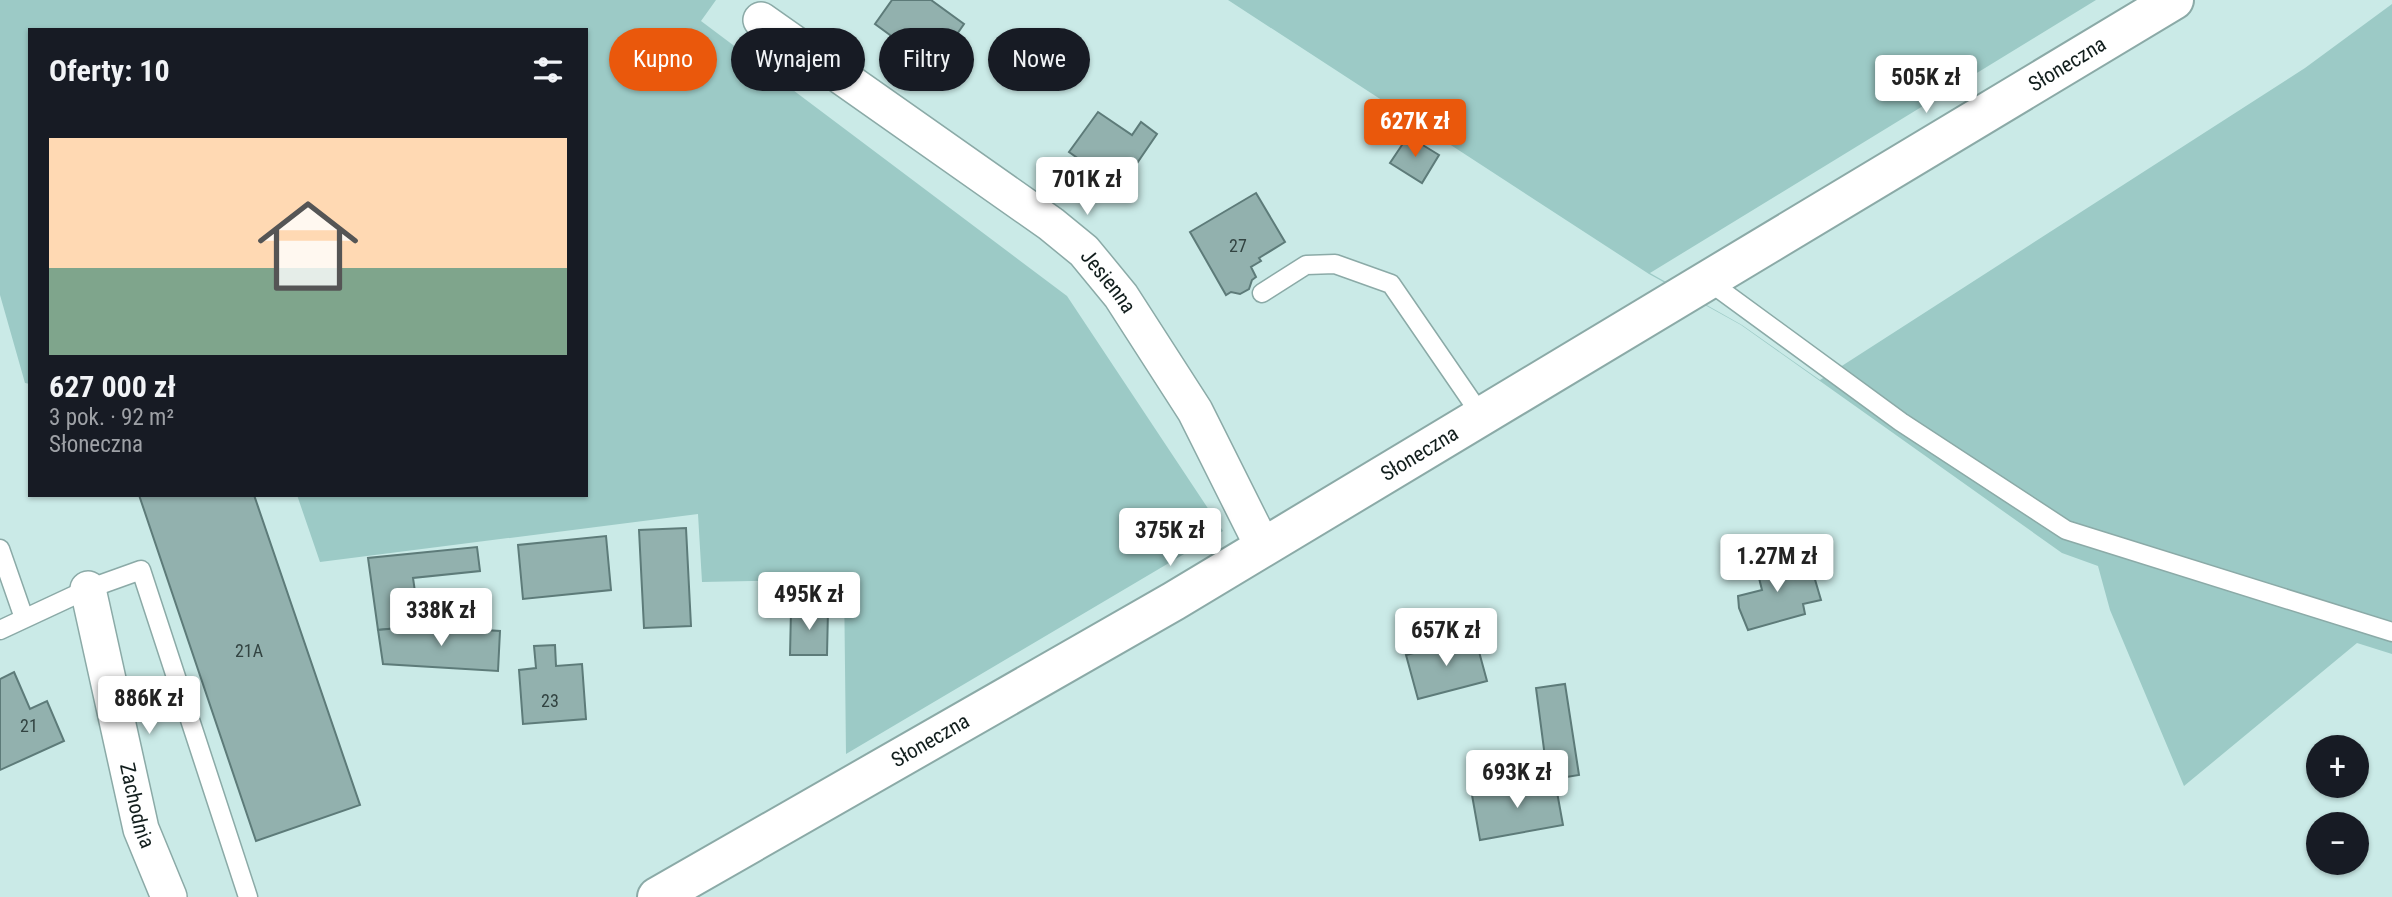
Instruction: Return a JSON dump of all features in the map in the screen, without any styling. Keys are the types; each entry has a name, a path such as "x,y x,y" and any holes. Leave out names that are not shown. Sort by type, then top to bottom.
{"street":[{"name":"Słoneczna","path":"657,897 1101,643 2174,0"},
{"name":"Jesienna","path":"761,20 1051,224 1084,251 1121,296 1195,411 1263,547"},
{"name":"Zachodnia","path":"88,589 141,829 169,897"}],"lane":[{"path":"1262,293 1306,265 1335,264 1391,284 1481,415"},
{"path":"1707,280 1901,422 2066,530 2392,632"},
{"path":"0,549 24,618"},
{"path":"0,630 88,589 141,570 248,897"}],"shaded area":[{"path":"0,0 716,0 701,21 710,28 609,28 609,91 717,91 717,33 731,44 731,91 794,91 1067,296 1223,531 846,754 844,579 702,582 698,514 320,562 298,497 588,497 588,28 28,28 28,384 25,383 0,295"},
{"path":"1228,0 2096,0 1650,273 1742,325 1820,380 2305,68 2392,4 2392,654 2357,643 2184,786 2110,610 2098,566 2062,553 1741,325 1649,274"}],"building":[{"path":"892,0 931,0 964,24 961,28 880,28 875,24"},
{"path":"1098,112 1132,135 1141,122 1157,134 1120,188 1069,152"},
{"path":"1408,136 1439,155 1422,183 1390,163"},
{"path":"1256,193 1285,242 1259,258 1261,261 1251,267 1256,277 1249,289 1240,294 1231,292 1226,295 1190,232"},
{"path":"140,497 255,497 360,805 256,841"},
{"path":"686,528 691,626 644,628 639,530"},
{"path":"606,536 611,590 523,599 518,545"},
{"path":"477,547 480,571 413,578 420,626 378,630 368,558"},
{"path":"1757,557 1765,561 1766,566 1779,562 1782,573 1811,566 1821,600 1803,604 1805,614 1748,630 1739,608 1738,596 1762,590 1759,578 1754,579 1747,575 1745,567 1749,559"},
{"path":"791,610 828,610 827,655 790,655"},
{"path":"420,626 500,631 498,671 383,664 378,630"},
{"path":"1475,637 1487,681 1418,699 1406,655"},
{"path":"555,645 556,666 582,664 586,719 523,724 519,670 536,668 534,646"},
{"path":"14,672 30,709 47,701 64,741 0,770 0,679"},
{"path":"1565,684 1579,775 1548,780 1536,688"},
{"path":"1555,781 1563,825 1480,840 1472,795"}]}
